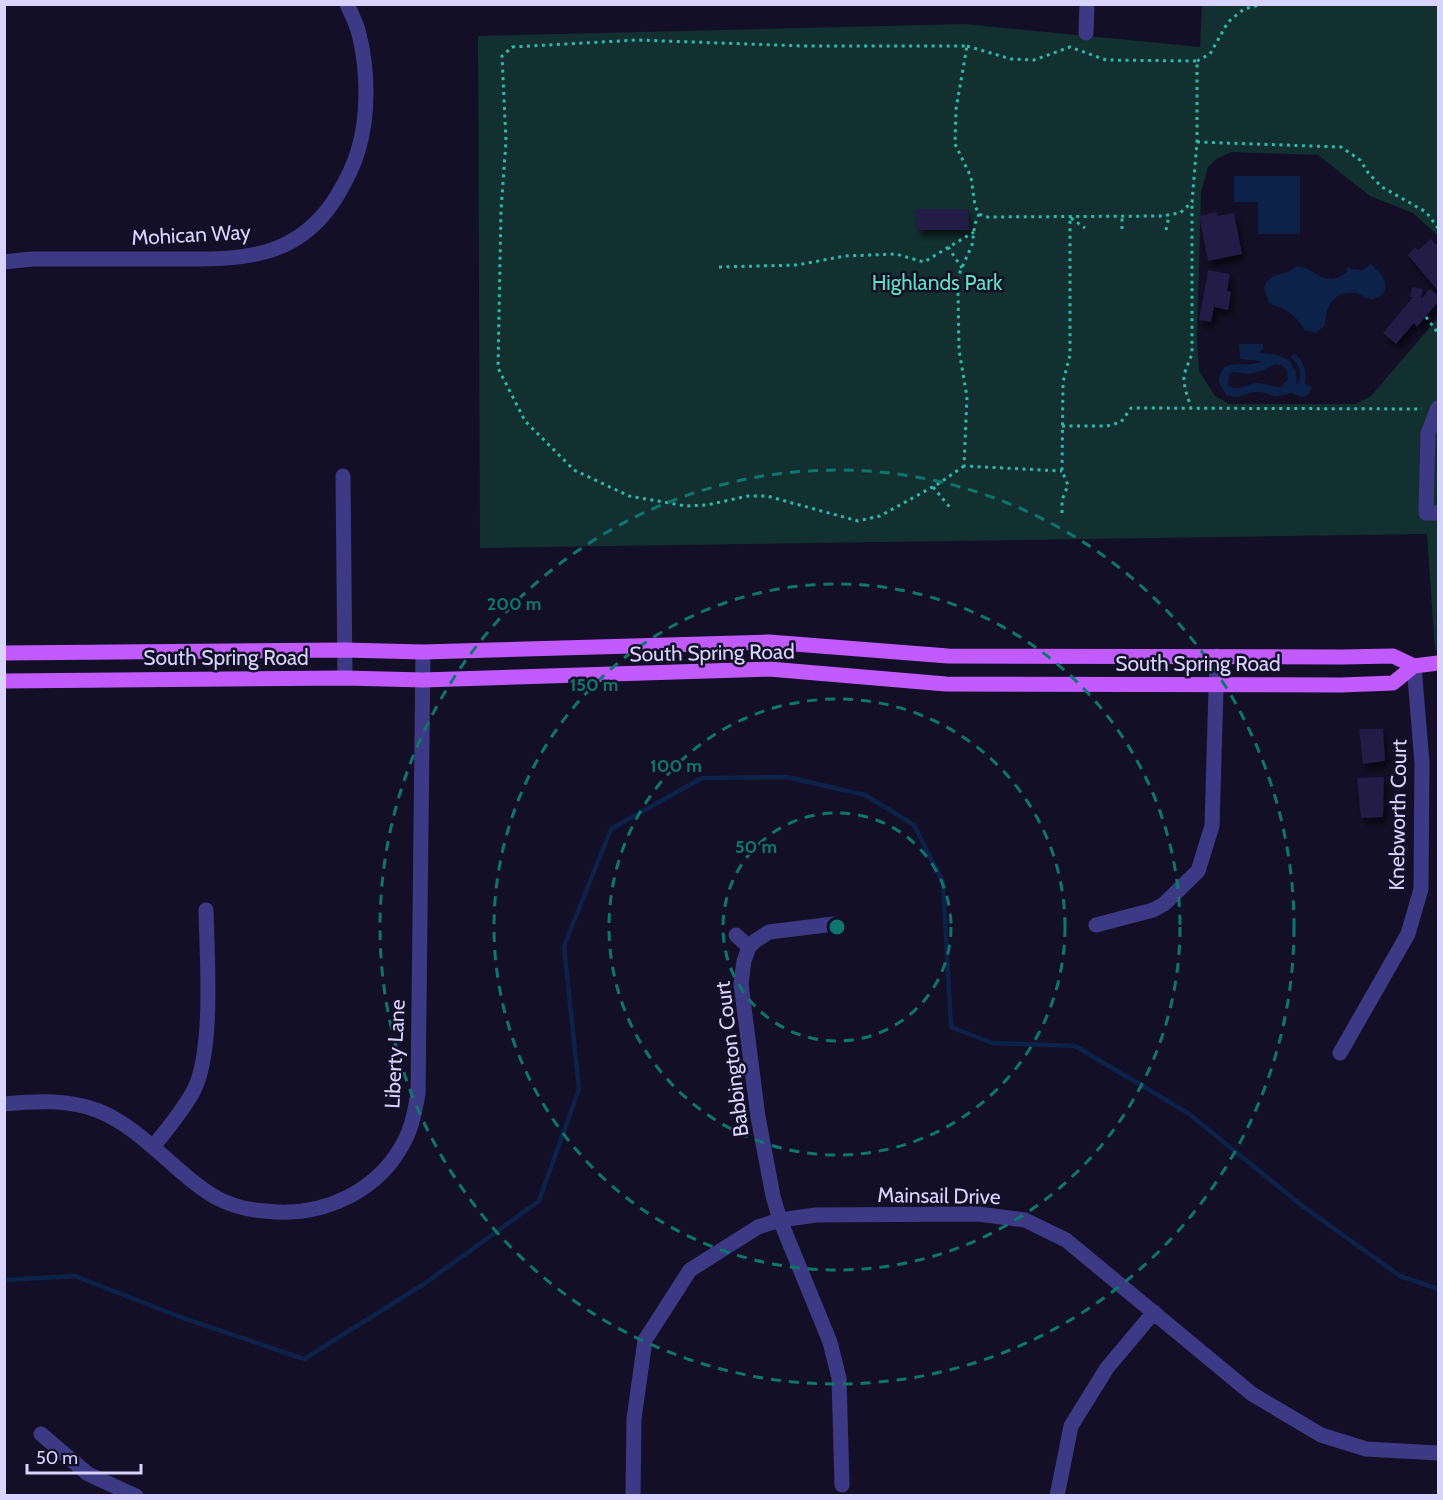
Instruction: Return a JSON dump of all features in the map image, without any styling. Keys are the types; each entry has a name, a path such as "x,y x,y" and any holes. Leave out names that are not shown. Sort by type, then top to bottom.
{"main road":[{"name":"South Spring Road","path":"4,653 423,652 770,642 948,656 1393,656 1414,666"},
{"path":"122,652 122,680"},
{"name":"South Spring Road","path":"4,681 345,678 423,680 769,669 946,684 1341,685 1393,683 1414,666 1438,663"}],"street":[{"name":"Mohican Way","path":"4,262 32,259 206,259 250,256 285,245 309,231 326,214 353,170 364,132 365,64 358,31 347,4"},
{"path":"1086,33 1087,4"},
{"path":"1438,408 1428,433 1426,513 1438,513"},
{"path":"343,476 345,678"},
{"name":"Liberty Lane","path":"4,1104 53,1101 79,1104 102,1112 153,1147 216,1197 234,1206 251,1210 287,1214 340,1202 362,1189 390,1162 406,1139 414,1116 419,1073 423,652"},
{"path":"1096,925 1153,910 1164,904 1197,871 1212,826 1217,656"},
{"name":"Knebworth Court","path":"1340,1053 1408,933 1421,889 1422,763 1414,666"},
{"path":"153,1147 194,1090 203,1062 207,1019 206,910"},
{"path":"736,935 749,947 769,932 834,924"},
{"name":"Babbington Court","path":"749,947 744,961 741,984 758,1117 773,1196 780,1220 830,1342 839,1378 842,1485"},
{"name":"Mainsail Drive","path":"633,1496 634,1419 645,1340 690,1270 758,1227 780,1220 816,1215 978,1214 1025,1220 1066,1240 1252,1394 1321,1435 1366,1449 1438,1453"},
{"path":"1057,1496 1071,1426 1107,1368 1154,1312"},
{"path":"41,1434 88,1474 136,1496"}],"path":[{"path":"1062,471 964,466 933,487 880,516 858,521 767,496 748,496 707,505 686,506 630,496 574,470 525,420 498,368 501,210 506,141 502,56 512,47 637,40 803,46 967,46 1011,59 1034,60 1071,46 1106,60 1197,61 1210,54 1228,21 1244,9 1263,4"},
{"path":"967,46 956,109 955,144 971,177 975,206 980,214 986,217 1169,216 1180,213 1192,202"},
{"path":"1191,409 1184,381 1192,353 1192,202 1197,142 1197,61"},
{"path":"1197,142 1341,147 1360,160 1369,174 1382,187 1426,212 1438,228"},
{"path":"964,466 967,397 959,350 958,290 962,267 972,245 980,214"},
{"path":"1166,230 1169,216"},
{"path":"1070,217 1085,228"},
{"path":"1062,513 1062,500 1068,485 1062,471 1062,426 1063,382 1070,354 1070,217"},
{"path":"1122,217 1122,229"},
{"path":"719,267 797,265 845,256 896,254 924,262 974,232"},
{"path":"948,247 962,267"},
{"path":"1426,318 1438,333"},
{"path":"1062,426 1107,426 1121,422 1131,408 1438,408"},
{"path":"933,487 952,510"}],"green space":[{"name":"Highlands Park","path":"1202,5 1438,5 1438,236 1413,213 1370,196 1318,155 1232,152 1216,159 1208,167 1201,192 1197,338 1199,371 1215,396 1229,404 1355,404 1370,397 1438,318 1438,649 1435,650 1427,534 480,548 478,36 964,24 1200,47"}],"water":[{"path":"1234,176 1300,176 1300,234 1258,234 1258,202 1234,202"},
{"path":"1370,264 1377,269 1385,281 1385,290 1382,294 1373,299 1355,293 1341,294 1332,301 1325,325 1316,333 1305,330 1286,310 1269,303 1264,288 1269,279 1296,267 1308,269 1319,276 1332,279 1348,271 1346,268 1363,270"},
{"path":"1239,344 1263,344 1263,350 1260,353 1278,355 1289,360 1296,372 1297,385 1300,374 1291,357 1294,353 1305,371 1305,384 1312,386 1309,394 1304,397 1292,393 1275,396 1259,392 1236,397 1226,395 1219,382 1220,373 1224,368 1229,365 1262,361 1240,359","holes":["1275,364 1282,365 1287,371 1288,379 1281,387 1256,383 1238,388 1228,385 1229,375 1233,372 1250,374"]}],"building":[{"path":"916,209 968,209 969,230 917,230"},
{"path":"1217,212 1218,216 1234,213 1242,254 1208,261 1199,216"},
{"path":"1431,239 1436,245 1438,243 1438,291 1408,255 1415,247 1418,250"},
{"path":"1208,270 1230,274 1227,291 1231,292 1228,310 1214,307 1211,322 1199,320"},
{"path":"1412,287 1423,289 1421,299 1430,289 1438,296 1438,302 1417,327 1414,323 1396,344 1383,333 1413,297 1410,297"},
{"path":"1359,729 1383,729 1385,761 1363,764"},
{"path":"1384,777 1383,817 1361,818 1357,778"}],"waterway":[{"path":"4,1280 75,1276 183,1318 304,1359 424,1284 539,1201 579,1089 564,946 611,829 702,778 787,777 865,795 914,825 943,882 951,1027 992,1043 1075,1046 1188,1113 1301,1205 1400,1276 1438,1289"}]}
